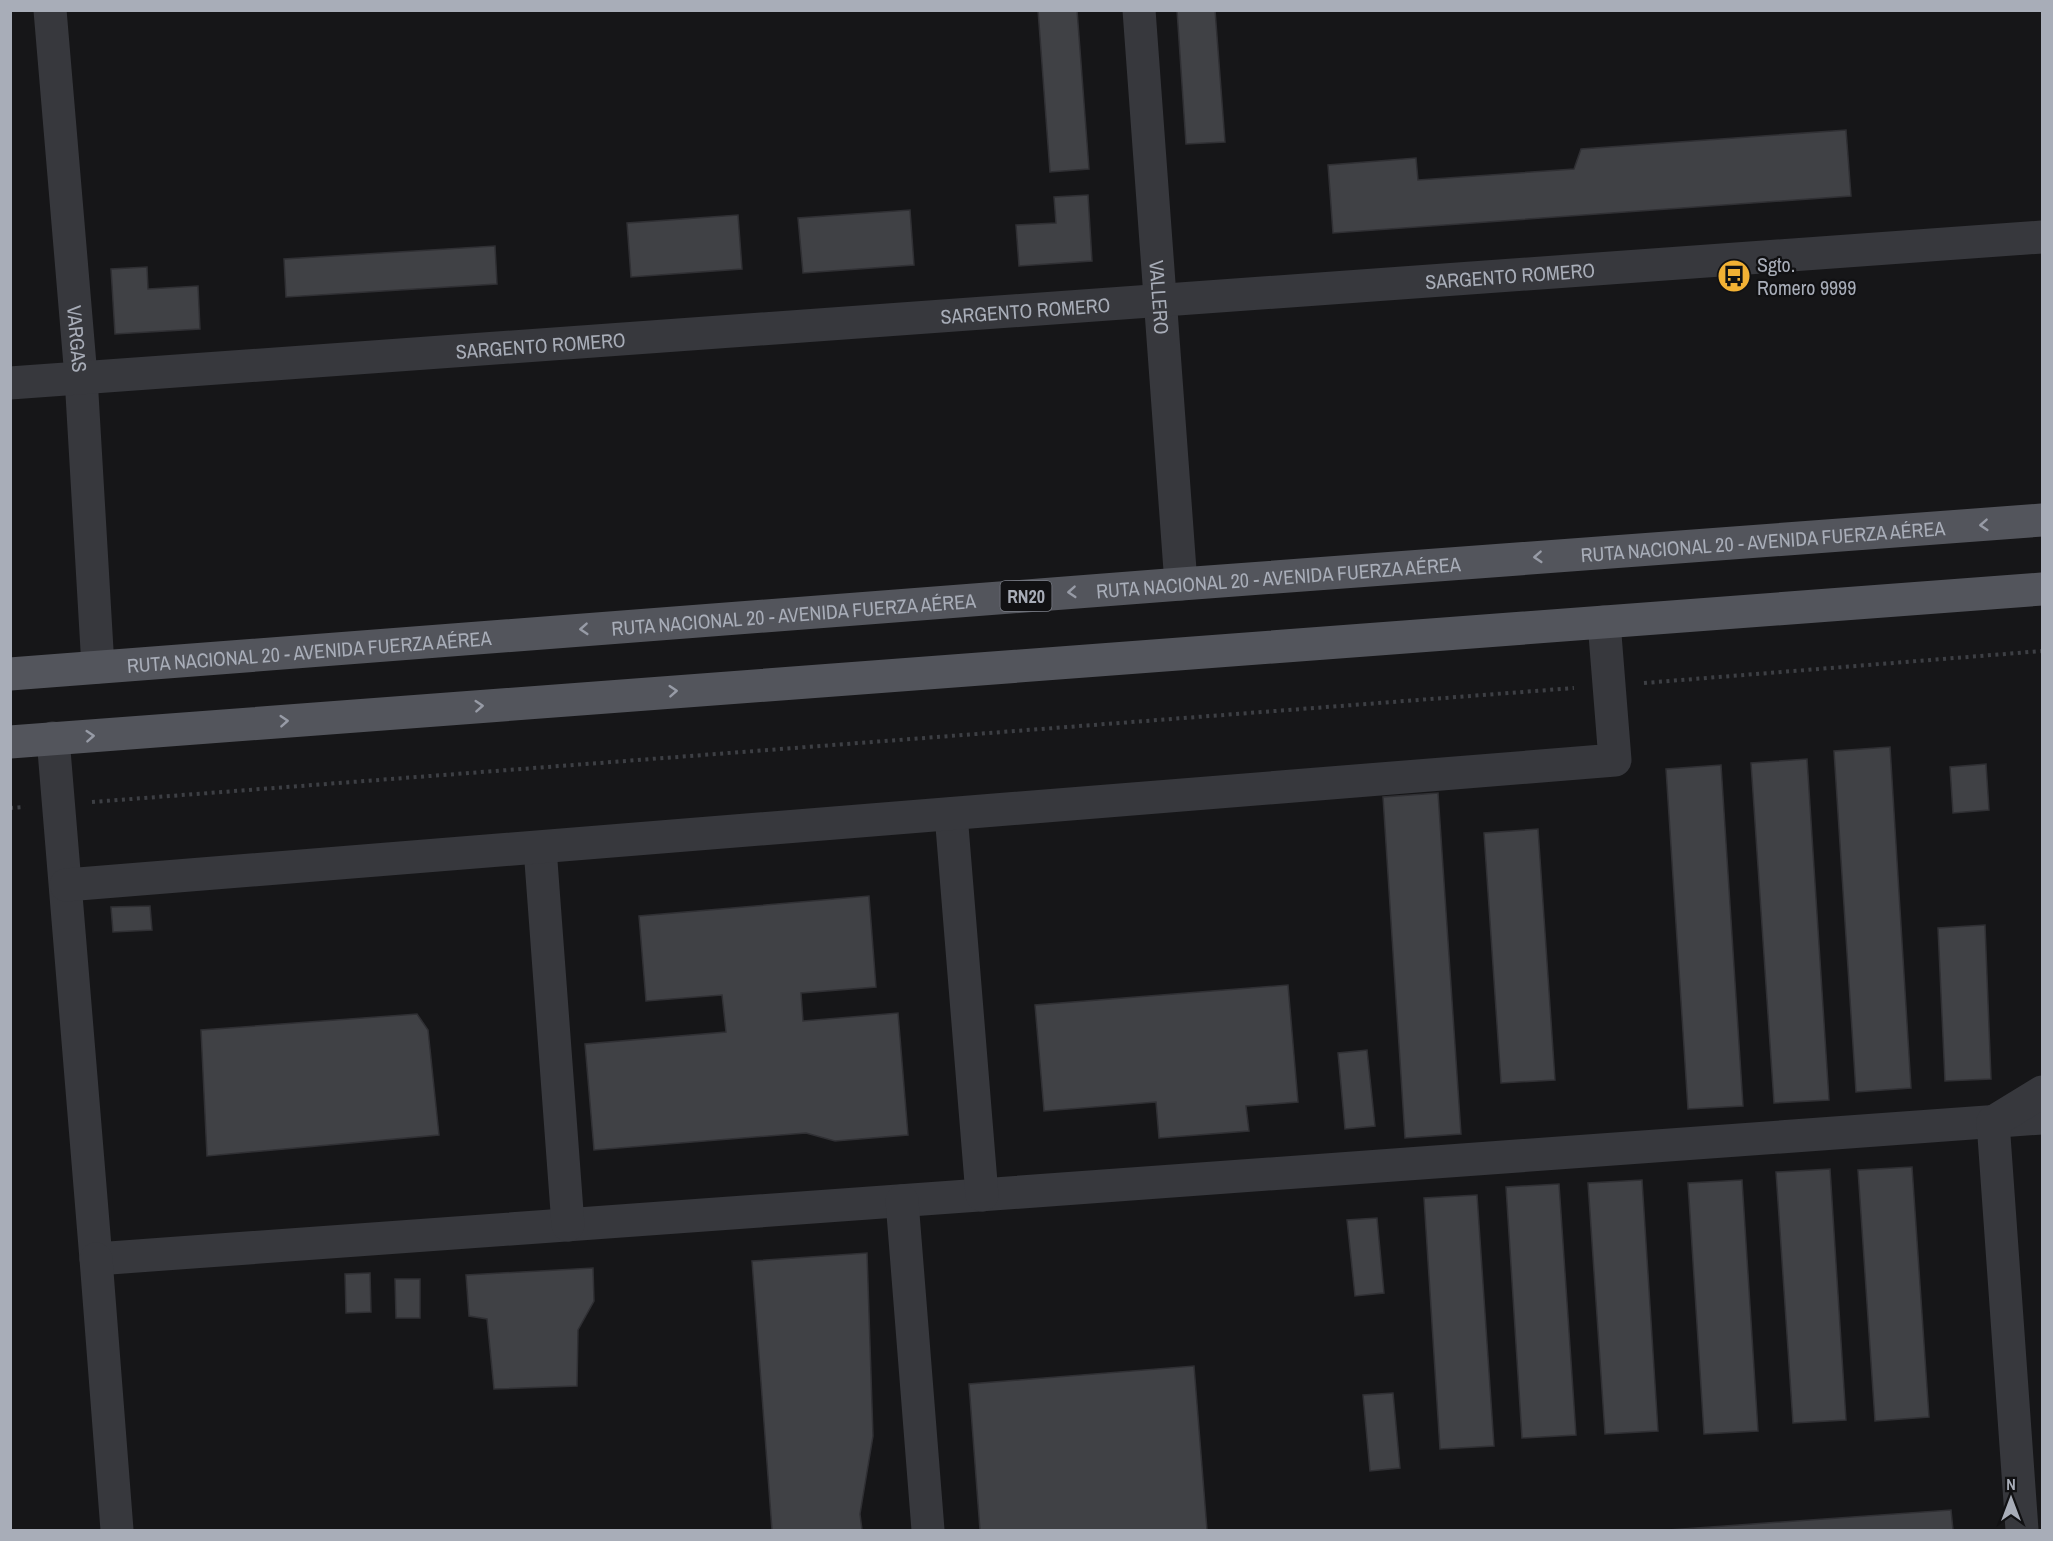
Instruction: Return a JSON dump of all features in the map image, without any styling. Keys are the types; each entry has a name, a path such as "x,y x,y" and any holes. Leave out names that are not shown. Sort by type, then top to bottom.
{"main road":[{"name":"RUTA NACIONAL 20 - AVENIDA FUERZA AÉREA","path":"10,674 2043,520"},
{"path":"10,742 2043,589"}],"street":[{"name":"VARGAS","path":"50,10 81,377 98,667"},
{"name":"VALLERO","path":"1140,10 1181,584"},
{"name":"SARGENTO ROMERO","path":"10,383 2043,237"},
{"path":"66,885 1615,760 1604,622"},
{"path":"53,738 117,1530"},
{"path":"951,814 982,1194"},
{"path":"540,848 568,1225"},
{"path":"1994,1122 2043,1092"},
{"path":"96,1259 2043,1118"},
{"path":"1994,1122 2022,1530"},
{"path":"902,1201 928,1530"}],"path":[{"path":"10,808 2043,651"}],"building":[{"path":"1038,10 1077,10 1089,169 1050,172"},
{"path":"1177,10 1215,10 1225,142 1186,144"},
{"path":"1846,130 1851,196 1333,233 1328,165 1416,158 1418,180 1574,169 1581,149"},
{"path":"1088,195 1092,261 1019,266 1016,225 1056,223 1054,197"},
{"path":"910,210 914,265 803,273 798,218"},
{"path":"738,215 742,269 631,277 627,223"},
{"path":"495,246 497,284 286,297 284,259"},
{"path":"147,267 148,289 198,286 200,329 115,334 111,269"},
{"path":"1890,747 1911,1088 1856,1092 1834,751"},
{"path":"1807,759 1829,1100 1774,1103 1751,763"},
{"path":"1986,764 1989,810 1953,813 1950,767"},
{"path":"1721,765 1743,1106 1688,1109 1666,769"},
{"path":"1438,793 1461,1134 1405,1138 1383,797"},
{"path":"1538,829 1555,1080 1501,1083 1484,833"},
{"path":"869,896 876,987 801,993 803,1021 898,1013 908,1135 835,1141 806,1133 594,1150 585,1044 726,1032 722,995 646,1001 639,916"},
{"path":"150,906 152,930 113,932 111,907"},
{"path":"1985,925 1991,1079 1945,1081 1938,928"},
{"path":"1288,985 1298,1102 1246,1106 1249,1131 1159,1138 1156,1102 1044,1111 1035,1005"},
{"path":"417,1014 428,1030 439,1135 207,1156 201,1030"},
{"path":"1367,1050 1375,1126 1345,1129 1338,1053"},
{"path":"1912,1167 1929,1417 1875,1421 1858,1170"},
{"path":"1830,1169 1846,1420 1793,1423 1776,1172"},
{"path":"1642,1180 1658,1431 1605,1434 1588,1183"},
{"path":"1742,1180 1758,1431 1704,1434 1688,1183"},
{"path":"1559,1184 1576,1435 1522,1438 1506,1187"},
{"path":"1477,1195 1494,1446 1440,1449 1424,1198"},
{"path":"1377,1218 1384,1293 1355,1296 1347,1220"},
{"path":"867,1253 873,1436 860,1514 862,1530 772,1530 752,1261"},
{"path":"593,1268 594,1301 578,1330 577,1386 494,1389 487,1319 469,1316 466,1275"},
{"path":"370,1273 371,1312 346,1313 345,1274"},
{"path":"395,1279 420,1279 420,1318 396,1318"},
{"path":"1194,1366 1207,1530 980,1530 969,1384"},
{"path":"1393,1393 1400,1468 1370,1471 1363,1395"},
{"path":"1951,1510 1953,1530 1668,1530"}],"place":[{"name":"Sgto. Romero 9999","path":"1734,276"}]}
